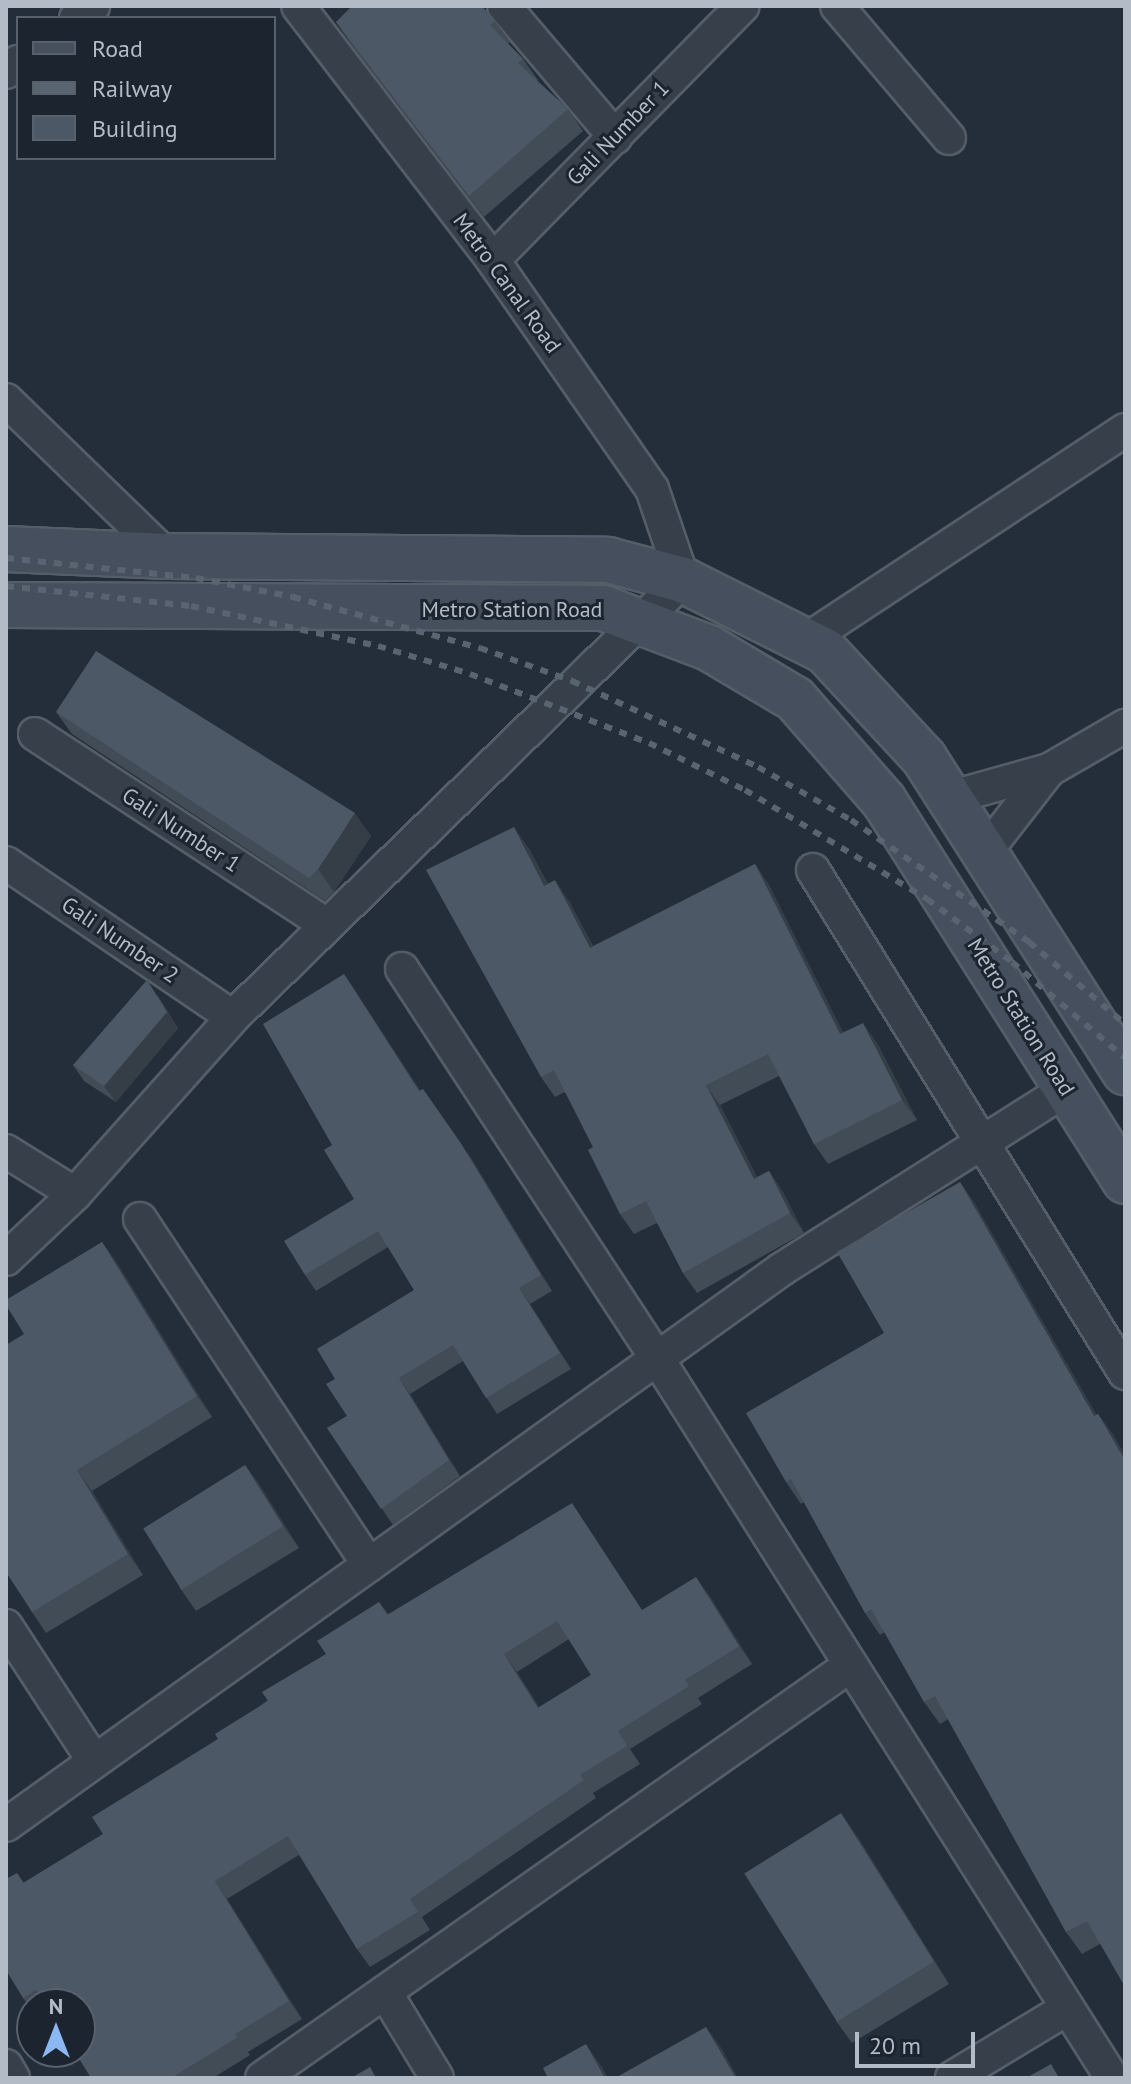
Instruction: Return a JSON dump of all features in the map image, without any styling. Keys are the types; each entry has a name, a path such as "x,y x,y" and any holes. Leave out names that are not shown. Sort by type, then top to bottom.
{"street":[{"name":"Metro Canal Road","path":"298,6 493,260 652,489 683,580"},
{"path":"504,6 615,137"},
{"name":"Gali Number 1","path":"493,260 743,6"},
{"path":"837,6 949,138"},
{"path":"6,400 167,556"},
{"path":"805,641 1125,430"},
{"path":"6,549 167,556 460,554 608,560 683,580 825,651 924,758 1125,1072"},
{"path":"6,1259 75,1194 233,1017 683,580"},
{"name":"Metro Station Road","path":"6,605 603,608 642,619 709,648 795,699 884,801 1125,1181"},
{"path":"949,798 1049,770 1125,726"},
{"name":"Gali Number 1","path":"35,734 327,925"},
{"path":"986,851 1049,770"},
{"name":"Gali Number 2","path":"6,863 233,1017"},
{"path":"813,870 1125,1373"},
{"path":"402,969 657,1358 1112,2078"},
{"path":"6,1825 782,1269 1067,1089"},
{"path":"6,1151 75,1194"},
{"path":"140,1219 369,1565"},
{"path":"6,1626 94,1761"},
{"path":"262,2078 851,1665"},
{"path":"385,1992 437,2078"},
{"path":"952,2078 1068,2008"},
{"path":"6,2066 13,2078"}],"building":[{"path":"352,6 482,6 495,21 490,25 523,59 518,63 568,109 469,196 336,22"},
{"path":"96,651 355,813 309,878 56,712"},
{"path":"514,827 544,886 555,880 590,948 755,864 840,1034 863,1023 902,1100 814,1144 768,1054 706,1085 754,1179 769,1171 790,1213 683,1273 646,1201 620,1214 588,1150 593,1147 554,1070 541,1077 426,870"},
{"path":"344,974 419,1091 423,1089 460,1142 541,1275 519,1288 560,1353 486,1398 453,1345 399,1378 449,1460 381,1509 327,1428 347,1416 326,1384 335,1379 317,1349 414,1290 378,1231 305,1275 284,1241 354,1199 324,1150 332,1145 263,1024"},
{"path":"147,980 167,1012 104,1086 73,1065"},
{"path":"960,1182 1094,1416 1098,1414 1125,1460 1125,1987 1087,1921 1066,1932 935,1696 924,1702 871,1609 865,1613 791,1479 786,1482 746,1413 884,1333 837,1252"},
{"path":"102,1242 197,1396 77,1470 128,1554 32,1612 6,1572 6,1345 24,1334 6,1300"},
{"path":"245,1465 283,1526 181,1590 143,1529"},
{"path":"572,1503 642,1610 696,1577 739,1646 685,1680 689,1686 618,1731 627,1746 580,1775 584,1780 410,1899 418,1912 357,1949 288,1836 215,1881 289,2001 171,2078 91,2078 85,2068 96,2068 96,1988 17,1988 6,1970 6,1879 17,1873 23,1883 103,1834 92,1817 218,1739 215,1734 268,1701 262,1692 326,1654 317,1641 379,1602 387,1615","holes":["557,1621 591,1675 538,1708 504,1654"]},
{"path":"841,1813 934,1961 837,2022 744,1873"},
{"path":"706,2027 736,2078 615,2078"},
{"path":"586,2044 605,2078 548,2078 543,2068"},
{"path":"1051,2064 1059,2078 1026,2078"},
{"path":"370,2067 376,2078 351,2078"}],"railway":[{"path":"6,558 196,578 293,597 480,648 572,681 758,767 851,820 1029,942 1125,1024"},
{"path":"6,586 191,606 378,646 470,674 649,743 745,790 927,899 1012,962 1125,1058"}]}
